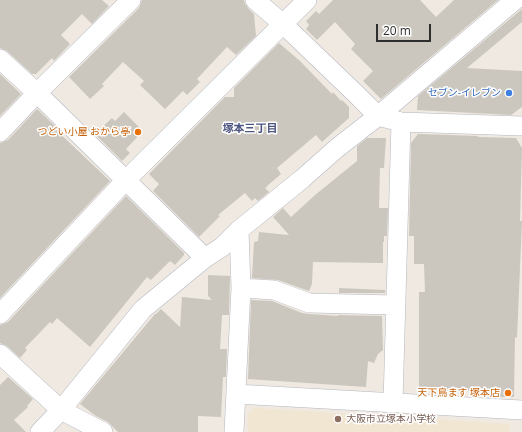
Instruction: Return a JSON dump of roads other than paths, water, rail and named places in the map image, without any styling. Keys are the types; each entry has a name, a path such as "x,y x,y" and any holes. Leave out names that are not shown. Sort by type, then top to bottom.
{"street":[{"path":"0,132 37,93 131,0"},
{"path":"255,0 283,24 378,116 401,122 522,126"},
{"path":"0,314 126,180 307,0"},
{"path":"40,432 61,410 143,309 205,258 222,247 239,230 302,179 337,148 378,116 515,0"},
{"path":"0,59 37,93 205,258"},
{"path":"393,403 401,122"},
{"path":"234,432 241,288 239,230"},
{"path":"241,288 274,290 309,303 396,305"},
{"path":"0,354 61,410 103,432"},
{"path":"236,394 522,410"}],"place":[{"name":"セブン-イレブン","path":"509,93"},
{"name":"つどい小屋 おから亭","path":"138,132"},
{"name":"天下鳥ます 塚本店","path":"508,393"},
{"name":"大阪市立塚本小学校","path":"338,419"}],"district":[{"name":"塚本三丁目","path":"250,129"}]}
